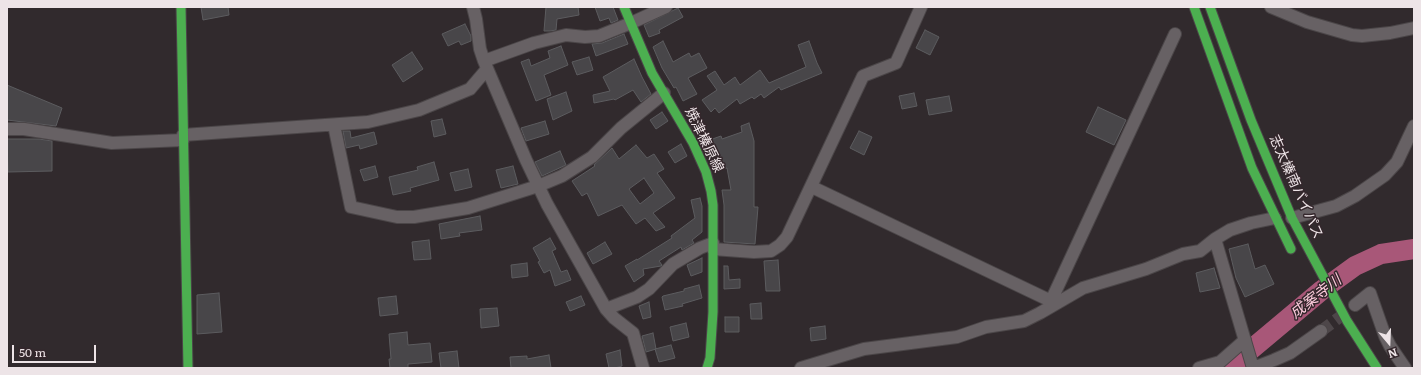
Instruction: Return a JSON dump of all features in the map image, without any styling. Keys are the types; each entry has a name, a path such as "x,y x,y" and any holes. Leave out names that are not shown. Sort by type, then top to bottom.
{"main road":[{"path":"181,7 188,368"},
{"name":"焼津榛原線","path":"624,7 652,73 693,143 706,172 711,191 713,205 713,312 710,358 707,368"},
{"path":"1194,7 1241,140 1275,218 1294,255"},
{"name":"志太榛南バイパス","path":"1210,7 1251,120 1292,218 1347,321 1377,368"}],"street":[{"path":"472,7 476,19 480,49 485,65 538,186 606,309 614,318 633,333 643,368"},
{"path":"7,128 24,129 112,143 368,122 419,110 470,89 485,65 547,40 566,35 585,37 598,36 666,7"},
{"path":"606,309 637,298 649,290 673,264 700,248 713,246 754,252 771,251 780,245 787,237 812,187 863,76 896,62 921,7"},
{"path":"1271,7 1307,22 1352,35 1362,36 1390,33 1414,28"},
{"path":"1054,302 1175,34"},
{"path":"334,125 351,207 397,217 414,217 468,208 538,186 562,176 592,157 621,128 664,93"},
{"path":"1292,218 1336,206 1355,196 1385,174 1397,162 1414,126"},
{"path":"812,187 1054,302"},
{"path":"801,368 825,365 864,349 957,338 986,327 1024,321 1040,314 1054,302 1083,288 1146,269 1183,254 1200,251 1215,239 1230,230 1251,223 1275,218"},
{"path":"1215,239 1253,368 1290,353 1321,331"},
{"path":"1355,305 1370,294 1385,336 1405,368"},
{"path":"1199,368 1220,362 1245,340"}],"building":[{"path":"201,7 228,7 229,15 203,20"},
{"path":"546,7 578,7 579,15 557,19 556,30 544,31"},
{"path":"595,7 613,7 618,20 611,23 609,18 600,21"},
{"path":"678,8 683,17 659,30 660,33 649,37 644,25"},
{"path":"465,24 471,36 471,41 461,45 459,41 448,46 442,34"},
{"path":"925,30 939,37 930,55 916,48"},
{"path":"624,34 628,44 596,56 592,44 602,43"},
{"path":"663,41 673,62 689,53 691,57 699,53 707,68 688,78 697,94 683,101 676,87 674,88 662,68 653,47"},
{"path":"809,41 822,73 781,90 779,87 764,98 761,94 754,99 752,97 740,104 737,99 719,113 715,108 711,112 702,100 717,90 707,76 715,71 724,85 735,77 740,85 760,70 769,83 806,67 798,45"},
{"path":"561,46 568,65 544,75 551,95 536,101 521,62 529,59 531,66 550,58 548,51"},
{"path":"412,52 423,69 403,82 392,65"},
{"path":"589,57 593,70 577,75 572,62"},
{"path":"634,59 651,94 641,102 633,90 615,100 594,103 593,95 610,91 603,77"},
{"path":"7,85 62,108 56,126 7,120"},
{"path":"566,92 572,111 553,120 547,99"},
{"path":"914,93 917,106 902,109 899,96"},
{"path":"949,96 952,111 929,115 926,100"},
{"path":"1098,107 1126,120 1114,145 1086,132"},
{"path":"662,112 668,121 656,129 650,120"},
{"path":"442,119 446,134 434,137 431,121"},
{"path":"545,121 549,134 526,141 521,128"},
{"path":"749,123 754,141 754,207 758,207 755,244 724,242 724,205 722,190 731,190 727,168 719,169 716,150 709,152 704,142 721,136 722,139 742,132 741,126"},
{"path":"343,131 350,131 351,138 374,132 377,144 360,149 359,145 346,148"},
{"path":"859,131 872,137 864,155 850,148"},
{"path":"7,139 39,139 52,141 52,171 8,172"},
{"path":"681,144 687,156 675,163 668,152"},
{"path":"636,145 647,158 654,154 664,169 657,173 675,198 653,213 665,227 656,231 645,218 636,224 622,205 598,216 587,193 582,196 572,181 595,166 594,165 612,148 619,159","holes":["644,178 654,193 640,204 629,189"]},
{"path":"560,151 566,165 542,176 535,162"},
{"path":"434,162 439,180 410,188 411,191 393,195 389,177 418,170 417,167"},
{"path":"375,166 378,177 364,181 360,170"},
{"path":"513,166 518,184 501,188 496,170"},
{"path":"468,169 472,187 455,191 450,173"},
{"path":"700,198 702,206 702,232 692,240 694,243 682,250 681,247 659,261 662,265 661,266 643,269 644,275 634,282 625,266 672,238 671,236 695,218 691,200"},
{"path":"480,216 482,230 459,233 460,236 441,239 439,224"},
{"path":"550,238 556,249 552,251 561,272 567,270 571,280 555,286 550,270 544,273 533,248"},
{"path":"429,240 431,259 414,260 412,242"},
{"path":"605,242 612,254 593,264 587,253"},
{"path":"1248,244 1255,269 1265,265 1274,284 1245,297 1236,278 1229,249"},
{"path":"702,258 702,272 691,276 687,265"},
{"path":"778,260 780,291 766,291 764,261"},
{"path":"527,263 528,276 512,278 511,265"},
{"path":"724,266 728,266 729,280 740,279 740,288 724,289"},
{"path":"1214,268 1220,288 1200,292 1196,273"},
{"path":"699,285 702,298 682,304 683,306 665,310 663,296 684,291 684,289"},
{"path":"219,293 222,332 197,334 197,295"},
{"path":"396,296 398,314 380,316 378,298"},
{"path":"581,296 585,305 570,311 566,302"},
{"path":"649,302 651,317 643,319 639,306"},
{"path":"761,303 762,319 751,319 750,304"},
{"path":"497,308 499,326 481,328 480,309"},
{"path":"725,317 739,317 739,332 725,332"},
{"path":"686,323 689,337 673,341 670,327"},
{"path":"825,326 826,339 811,341 810,328"},
{"path":"407,332 408,345 430,343 432,362 408,364 408,368 390,368 389,359 391,359 389,334"},
{"path":"653,333 656,349 646,352 642,336"},
{"path":"671,345 675,358 659,362 655,349"},
{"path":"620,350 622,366 609,368 606,354"},
{"path":"457,351 459,368 441,368 439,353"},
{"path":"549,355 551,368 511,368 510,357 527,356 527,359"}],"waterway":[{"name":"成案寺川","path":"1229,368 1322,290 1355,266 1381,254 1414,249"}],"tunnel":[{"path":"1321,331 1348,311"}],"traffic: fast":[{"path":"181,7 188,368"},
{"path":"624,7 652,73 693,143 706,172 711,191 713,205 713,312 710,358 707,368"},
{"path":"1194,7 1252,168 1291,249"},
{"path":"1210,7 1251,120 1292,218 1347,321 1377,368"}]}
